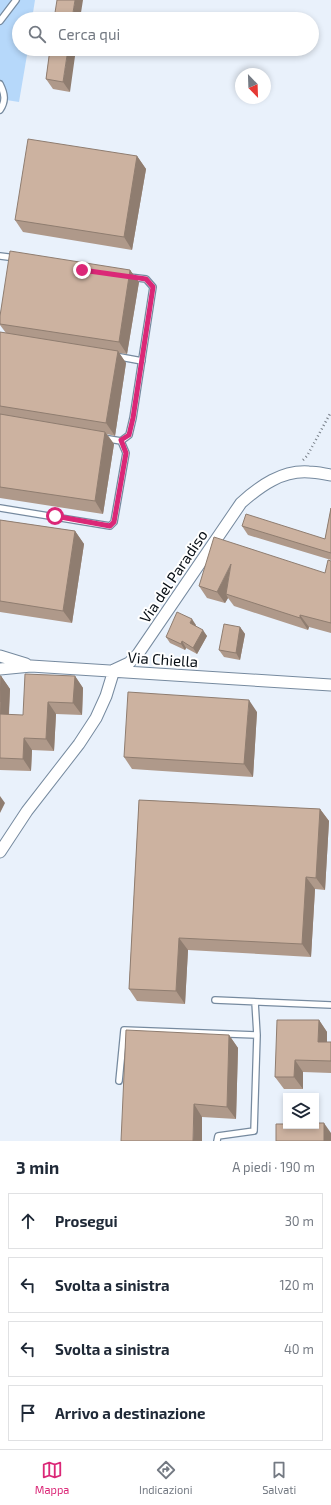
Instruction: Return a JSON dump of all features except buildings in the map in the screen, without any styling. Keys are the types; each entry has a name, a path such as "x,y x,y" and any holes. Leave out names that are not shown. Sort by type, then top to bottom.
{"street":[{"name":"Via del Paradiso","path":"114,670 129,663 138,654 241,503 257,489 272,480 289,473 309,471 331,475"},
{"path":"0,656 31,666"},
{"path":"0,669 31,666 114,670"},
{"name":"Via Chiella","path":"0,852 27,811 96,718 106,696 114,670 331,685"}],"lane":[{"path":"0,21 16,0"},
{"path":"0,84 5,96 4,104 0,110"},
{"path":"0,256 24,260"},
{"path":"98,437 121,440 129,435 153,287 146,279 120,275"},
{"path":"111,355 142,361"},
{"path":"0,508 110,526 114,522 126,453 121,440"},
{"path":"215,1000 331,1005"},
{"path":"217,1141 218,1136 254,1131 257,1035 255,1002"},
{"path":"119,1081 124,1030 257,1035"}],"path":[{"path":"289,473 307,456 331,412"}],"shaded area":[{"path":"0,0 35,0 33,12 12,12 12,56 27,56 19,102 0,99"}],"route":[{"path":"55,516 110,526 114,522 126,453 121,440 129,435 133,418 153,287 146,279 82,270"}]}
